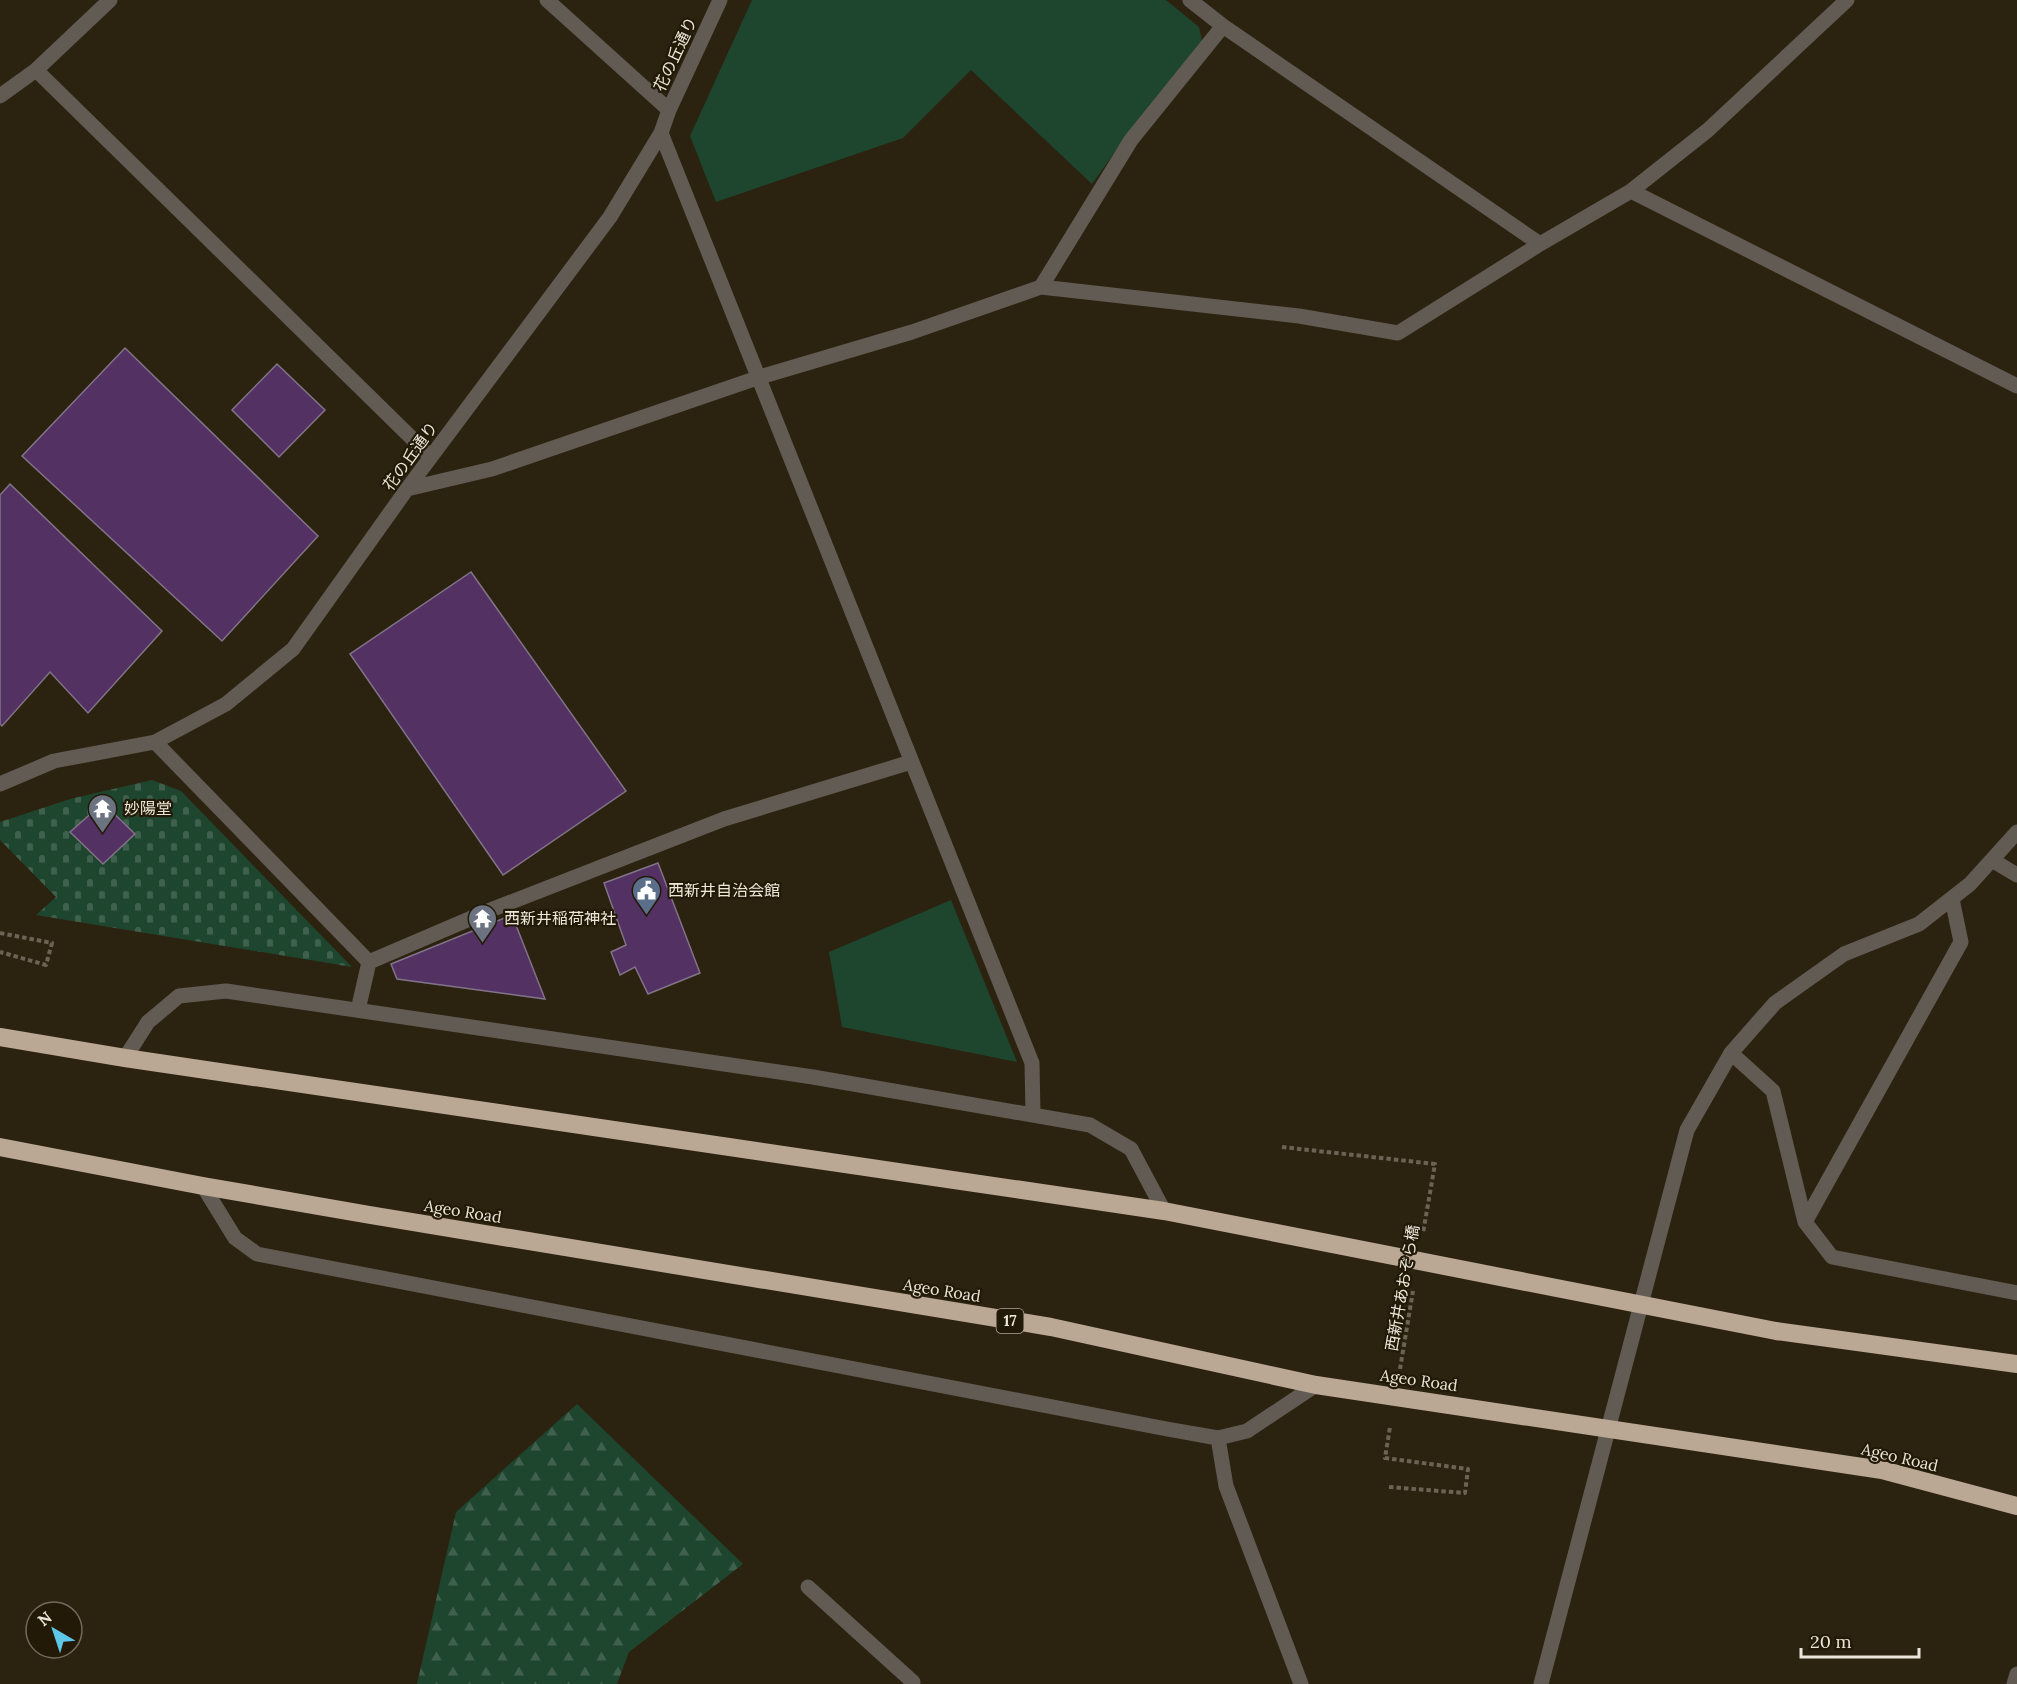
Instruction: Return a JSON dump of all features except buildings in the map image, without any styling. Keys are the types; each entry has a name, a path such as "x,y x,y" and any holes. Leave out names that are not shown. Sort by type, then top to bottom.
{"highway":[{"path":"0,1038 1164,1211 1776,1331 2017,1364"},
{"name":"Ageo Road","path":"0,1147 203,1186 1051,1327 1316,1385 1882,1470 2017,1506"}],"street":[{"path":"0,96 36,70 110,0"},
{"path":"547,0 669,110"},
{"name":"花の丘通り","path":"0,784 54,761 155,742 226,704 293,649 408,489 610,217 661,133 669,110 720,0"},
{"path":"1190,0 1223,26 1540,244"},
{"path":"408,489 492,469 760,377 912,332 1041,287 1299,316 1398,333 1540,244 1631,191 1708,130 1847,0"},
{"path":"1041,287 1131,140 1223,26"},
{"path":"36,70 431,458"},
{"path":"661,133 1032,1063 1033,1114"},
{"path":"1631,191 2017,386"},
{"path":"155,742 369,963"},
{"path":"369,963 488,911 724,819 911,762"},
{"path":"1542,1684 1687,1130 1731,1053 1775,1003 1844,954 1920,924 1970,884 2017,832"},
{"path":"1992,860 2017,875"},
{"path":"1805,1222 1960,942 1952,899"},
{"path":"358,1010 369,963"},
{"path":"124,1058 148,1022 179,996 226,991 358,1010 813,1077 1090,1125 1131,1149 1164,1211"},
{"path":"1731,1053 1773,1091 1805,1222 1833,1257 2017,1293"},
{"path":"203,1186 235,1238 257,1254 1167,1430 1218,1438 1247,1431 1316,1385"},
{"path":"1218,1438 1226,1486 1301,1684"},
{"path":"808,1587 912,1682 911,1684"},
{"path":"2014,1684 2017,1674"}],"path":[{"path":"0,933 52,943 46,965 0,952"},
{"name":"西新井あおぞら橋","path":"1282,1146 1435,1164 1423,1234"},
{"name":"西新井あおぞら橋","path":"1399,1376 1415,1281"},
{"path":"1389,1487 1465,1493 1468,1469 1385,1458 1391,1423"}],"green space":[{"path":"752,0 1166,0 1199,27 1203,45 1127,135 1092,184 971,70 903,138 716,202 690,136"},
{"path":"152,780 181,791 352,967 36,915 56,897 0,840 0,822 70,799"},
{"path":"951,900 1017,1062 842,1027 829,952"},
{"path":"577,1404 743,1564 629,1652 617,1684 417,1684 456,1512"}],"place":[{"name":"妙陽堂","path":"103,834"},
{"name":"西新井自治会館","path":"647,916"},
{"name":"西新井稲荷神社","path":"483,944"}]}
